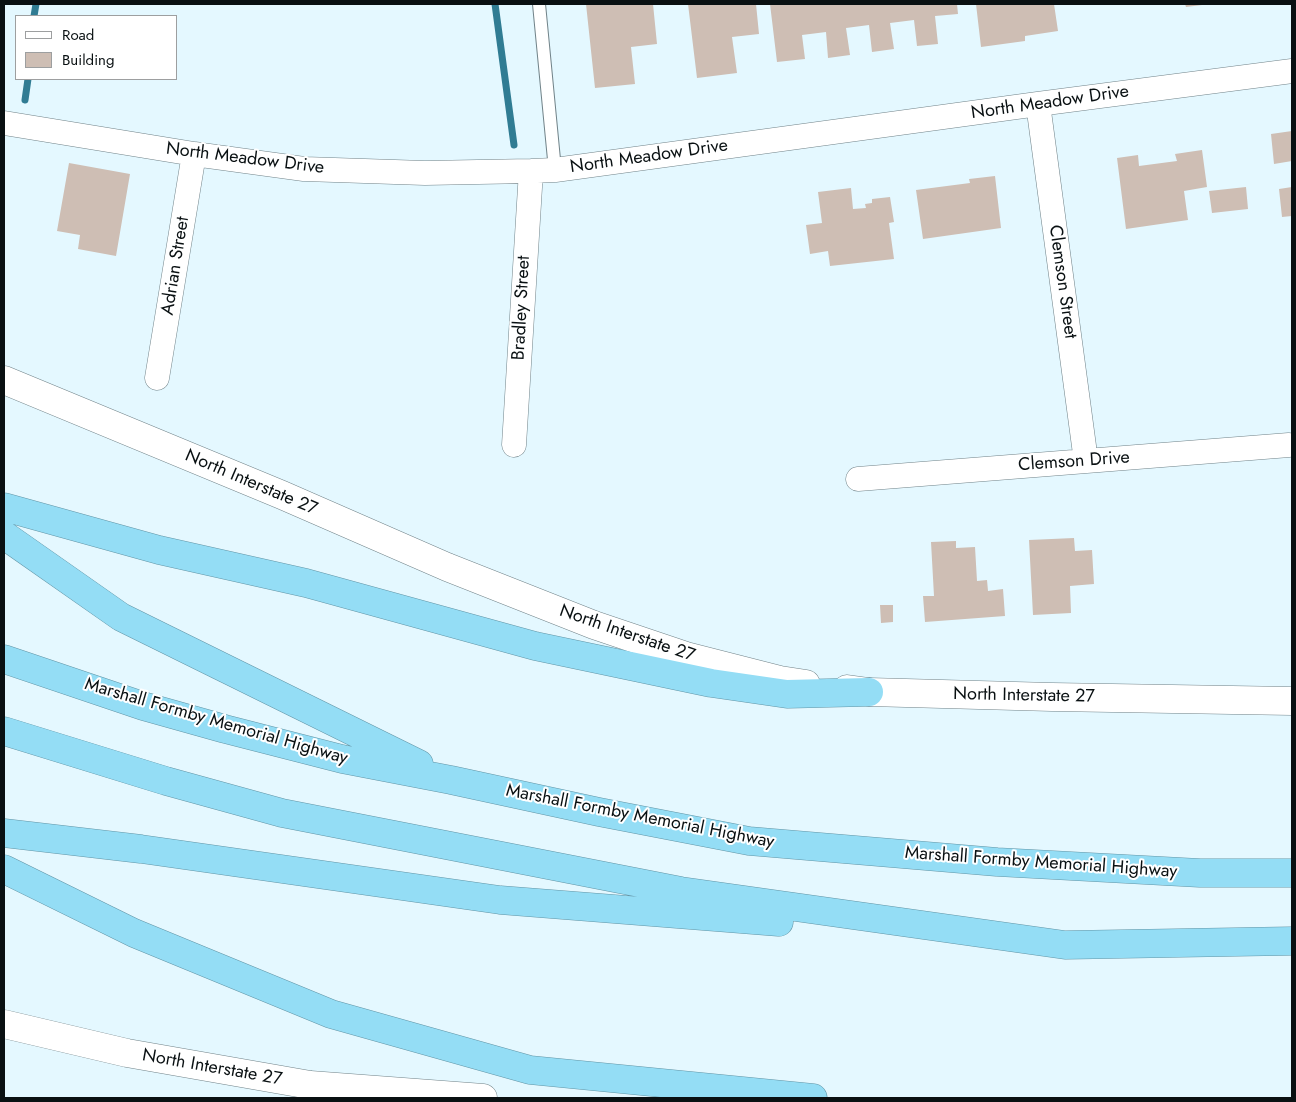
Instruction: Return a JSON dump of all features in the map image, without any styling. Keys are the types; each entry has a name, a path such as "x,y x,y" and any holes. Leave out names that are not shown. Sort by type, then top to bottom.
{"highway":[{"path":"4,507 159,550 306,582 536,646 711,683 787,694 869,692"},
{"path":"4,536 121,616 452,780"},
{"name":"Marshall Formby Memorial Highway","path":"4,659 135,703 225,729 342,759 749,841 996,862 1200,873 1292,873"},
{"path":"4,731 166,782 282,813 681,891 1065,945"},
{"path":"4,833 142,849 500,900 1065,945 1292,941"},
{"path":"4,869 134,933 331,1014 530,1070 813,1098"}],"main road":[{"name":"North Interstate 27","path":"4,380 282,494 447,567 594,625 686,656 780,680 869,692 1052,697 1292,700"},
{"name":"North Interstate 27","path":"4,1024 127,1053 310,1085 483,1098"}],"street":[{"name":"North Meadow Drive","path":"4,123 194,154 304,169 426,173 531,171 555,170 1292,71"},
{"name":"Clemson Street","path":"1038,104 1086,461"},
{"name":"Adrian Street","path":"157,378 194,154"},
{"name":"Bradley Street","path":"514,445 531,171"},
{"name":"Clemson Drive","path":"858,479 1290,445"}],"lane":[{"path":"539,4 555,170"}],"building":[{"path":"586,4 653,4 657,44 631,47 635,84 595,88"},
{"path":"688,4 756,4 759,34 732,37 737,73 697,78"},
{"path":"770,4 957,4 958,14 935,16 938,44 917,46 914,20 890,23 894,49 872,52 869,25 846,28 850,55 828,58 826,32 802,35 805,59 777,62"},
{"path":"976,4 1054,4 1058,31 1025,36 1025,41 981,47"},
{"path":"1185,4 1201,4 1202,5 1186,7"},
{"path":"1292,131 1292,161 1274,164 1271,134"},
{"path":"1202,150 1207,187 1184,191 1188,220 1126,229 1117,158 1138,155 1139,166 1177,161 1175,154"},
{"path":"69,163 130,174 116,256 78,249 80,235 57,231"},
{"path":"995,176 1001,228 923,239 916,190 970,183 969,179"},
{"path":"1246,187 1248,209 1212,213 1209,191"},
{"path":"1292,187 1292,216 1282,217 1279,189"},
{"path":"851,188 853,209 866,208 865,204 872,203 872,199 890,197 894,222 889,223 894,259 830,266 828,251 810,254 806,225 822,223 818,192"},
{"path":"1074,538 1075,551 1092,550 1094,584 1070,586 1071,613 1033,615 1029,540"},
{"path":"956,541 956,548 975,547 977,581 987,580 988,591 1003,589 1005,616 925,622 923,596 934,596 931,542"},
{"path":"880,605 893,605 893,622 881,623"}],"waterway":[{"path":"34,15 36,4"},
{"path":"495,4 514,145"},
{"path":"25,100 28,80"}]}
